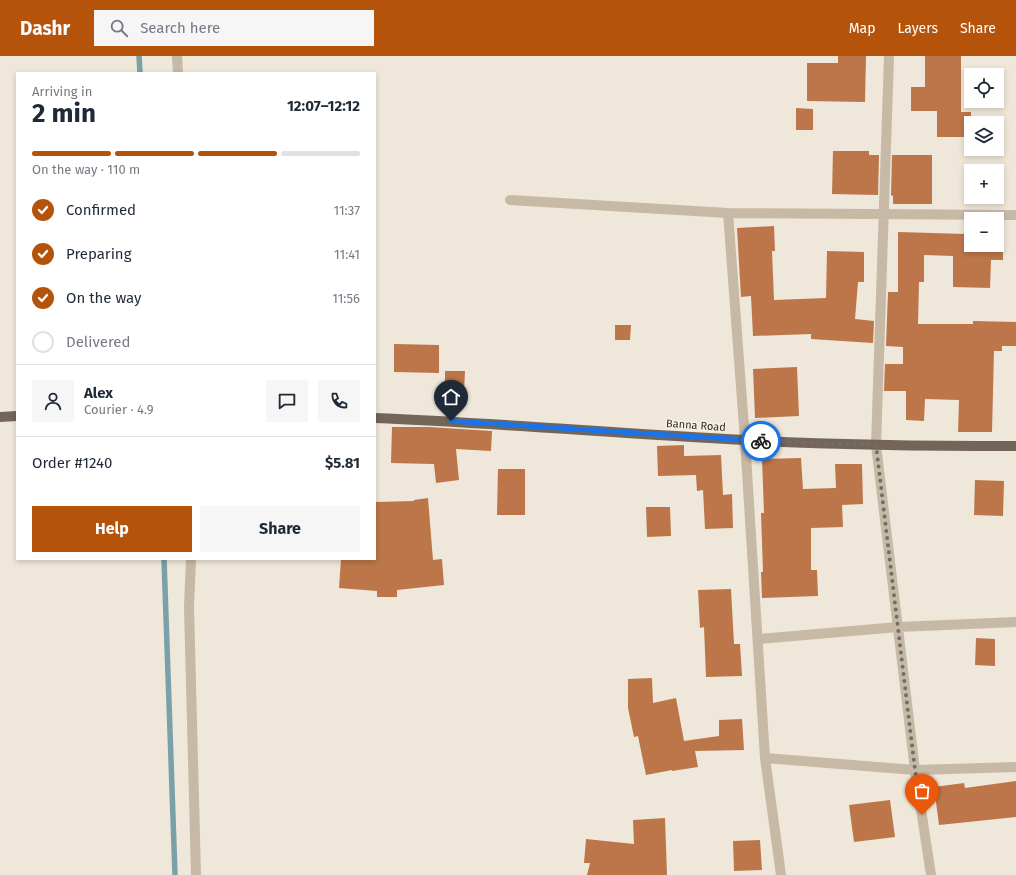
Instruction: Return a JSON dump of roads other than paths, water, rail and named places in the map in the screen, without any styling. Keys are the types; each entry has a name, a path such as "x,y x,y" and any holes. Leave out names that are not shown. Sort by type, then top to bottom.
{"main road":[{"path":"0,417 16,416"},
{"name":"Banna Road","path":"376,418 451,421 745,440 876,445 1016,446"}],"street":[{"path":"177,56 178,72"},
{"path":"889,56 876,445 915,770 931,875"},
{"path":"510,200 728,213 1016,215"},
{"path":"728,213 745,440 765,758 781,875"},
{"path":"191,560 189,606 196,875"},
{"path":"758,639 898,628 1016,622"},
{"path":"765,758 915,770 1016,767"}],"waterway":[{"path":"139,56 140,72"},
{"path":"164,560 175,875"}]}
